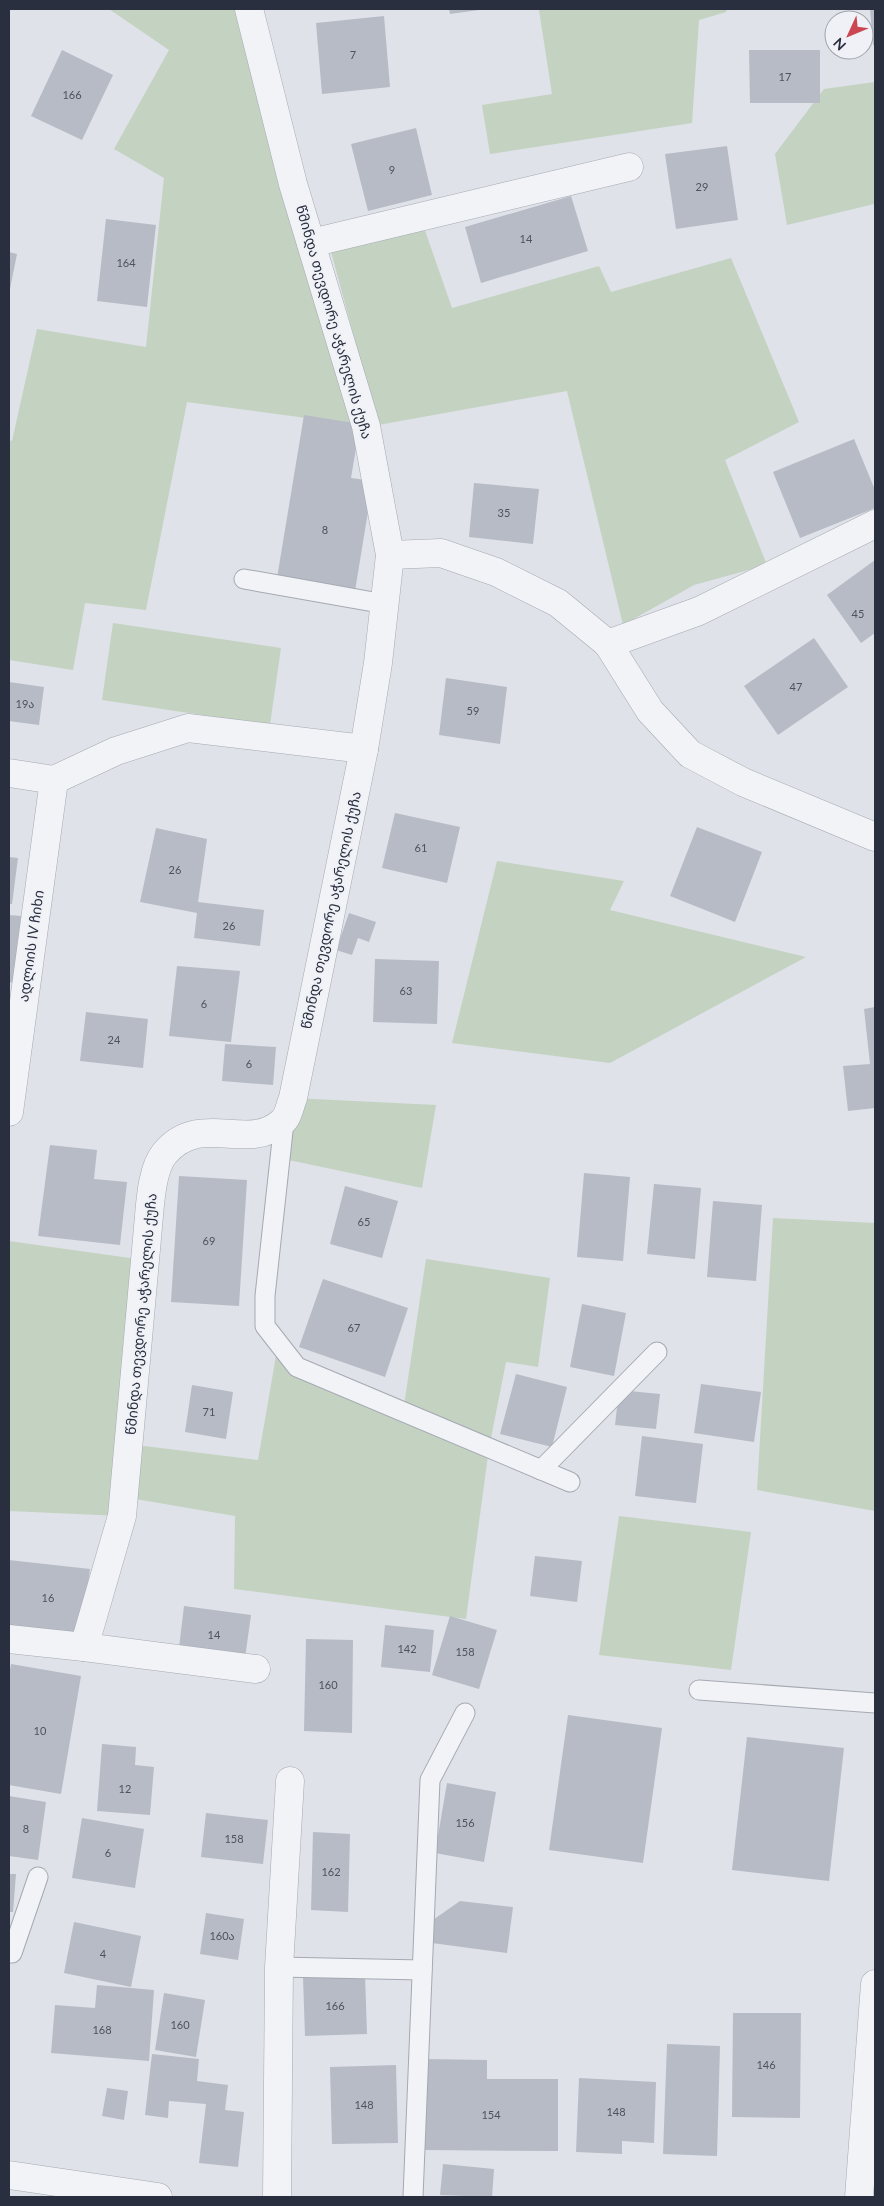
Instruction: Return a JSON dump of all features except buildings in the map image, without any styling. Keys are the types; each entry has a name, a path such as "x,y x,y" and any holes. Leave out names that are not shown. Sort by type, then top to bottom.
{"street":[{"name":"წმინდა თევდორე აჭარელის ქუჩა","path":"84,1647 122,1516 154,1181 164,1154 181,1139 201,1132 226,1132 250,1136 266,1132 284,1122 293,1098 364,749 378,663 390,555 366,426 292,184 249,9"},
{"path":"311,243 629,167"},
{"path":"608,644 699,611 875,524"},
{"path":"390,555 441,553 496,572 558,603 608,644 650,711 690,754 743,782 875,838"},
{"path":"9,773 54,780 116,751 188,728 364,749"},
{"name":"ადლიის IV ჩიხი","path":"9,1112 54,780"},
{"path":"9,1639 256,1669"},
{"path":"278,2197 279,1967 290,1781"},
{"path":"859,2197 875,1984"},
{"path":"9,2175 158,2197"}],"lane":[{"path":"244,579 384,604"},
{"path":"284,1122 265,1296 265,1326 278,1344 297,1367 570,1482"},
{"path":"541,1470 657,1352"},
{"path":"699,1690 875,1703"},
{"path":"413,2197 430,1780 465,1713"},
{"path":"9,1952 12,1952 38,1877"},
{"path":"279,1967 422,1970"}],"green space":[{"path":"109,9 249,9 366,426 187,402 146,610 85,603 73,670 9,660 9,440 12,441 37,329 146,347 164,178 114,149 169,50"},
{"path":"727,9 726,12 699,20 692,123 490,154 482,105 552,94 539,10"},
{"path":"875,82 875,208 874,204 787,225 775,154 824,89"},
{"path":"422,222 452,308 599,266 611,292 731,258 799,422 725,460 767,565 694,585 623,625 567,391 378,425 330,248"},
{"path":"113,623 281,648 270,725 102,700"},
{"path":"497,861 624,881 610,910 806,957 610,1063 452,1043"},
{"path":"293,1098 436,1105 422,1188 279,1158"},
{"path":"773,1218 875,1223 875,1511 757,1490"},
{"path":"9,1241 144,1260 128,1444 258,1460 278,1344 297,1367 403,1412 426,1259 550,1278 538,1367 506,1362 489,1448 466,1619 234,1589 235,1516 124,1497 122,1516 9,1511"},
{"path":"619,1516 751,1532 731,1670 599,1655"}]}
